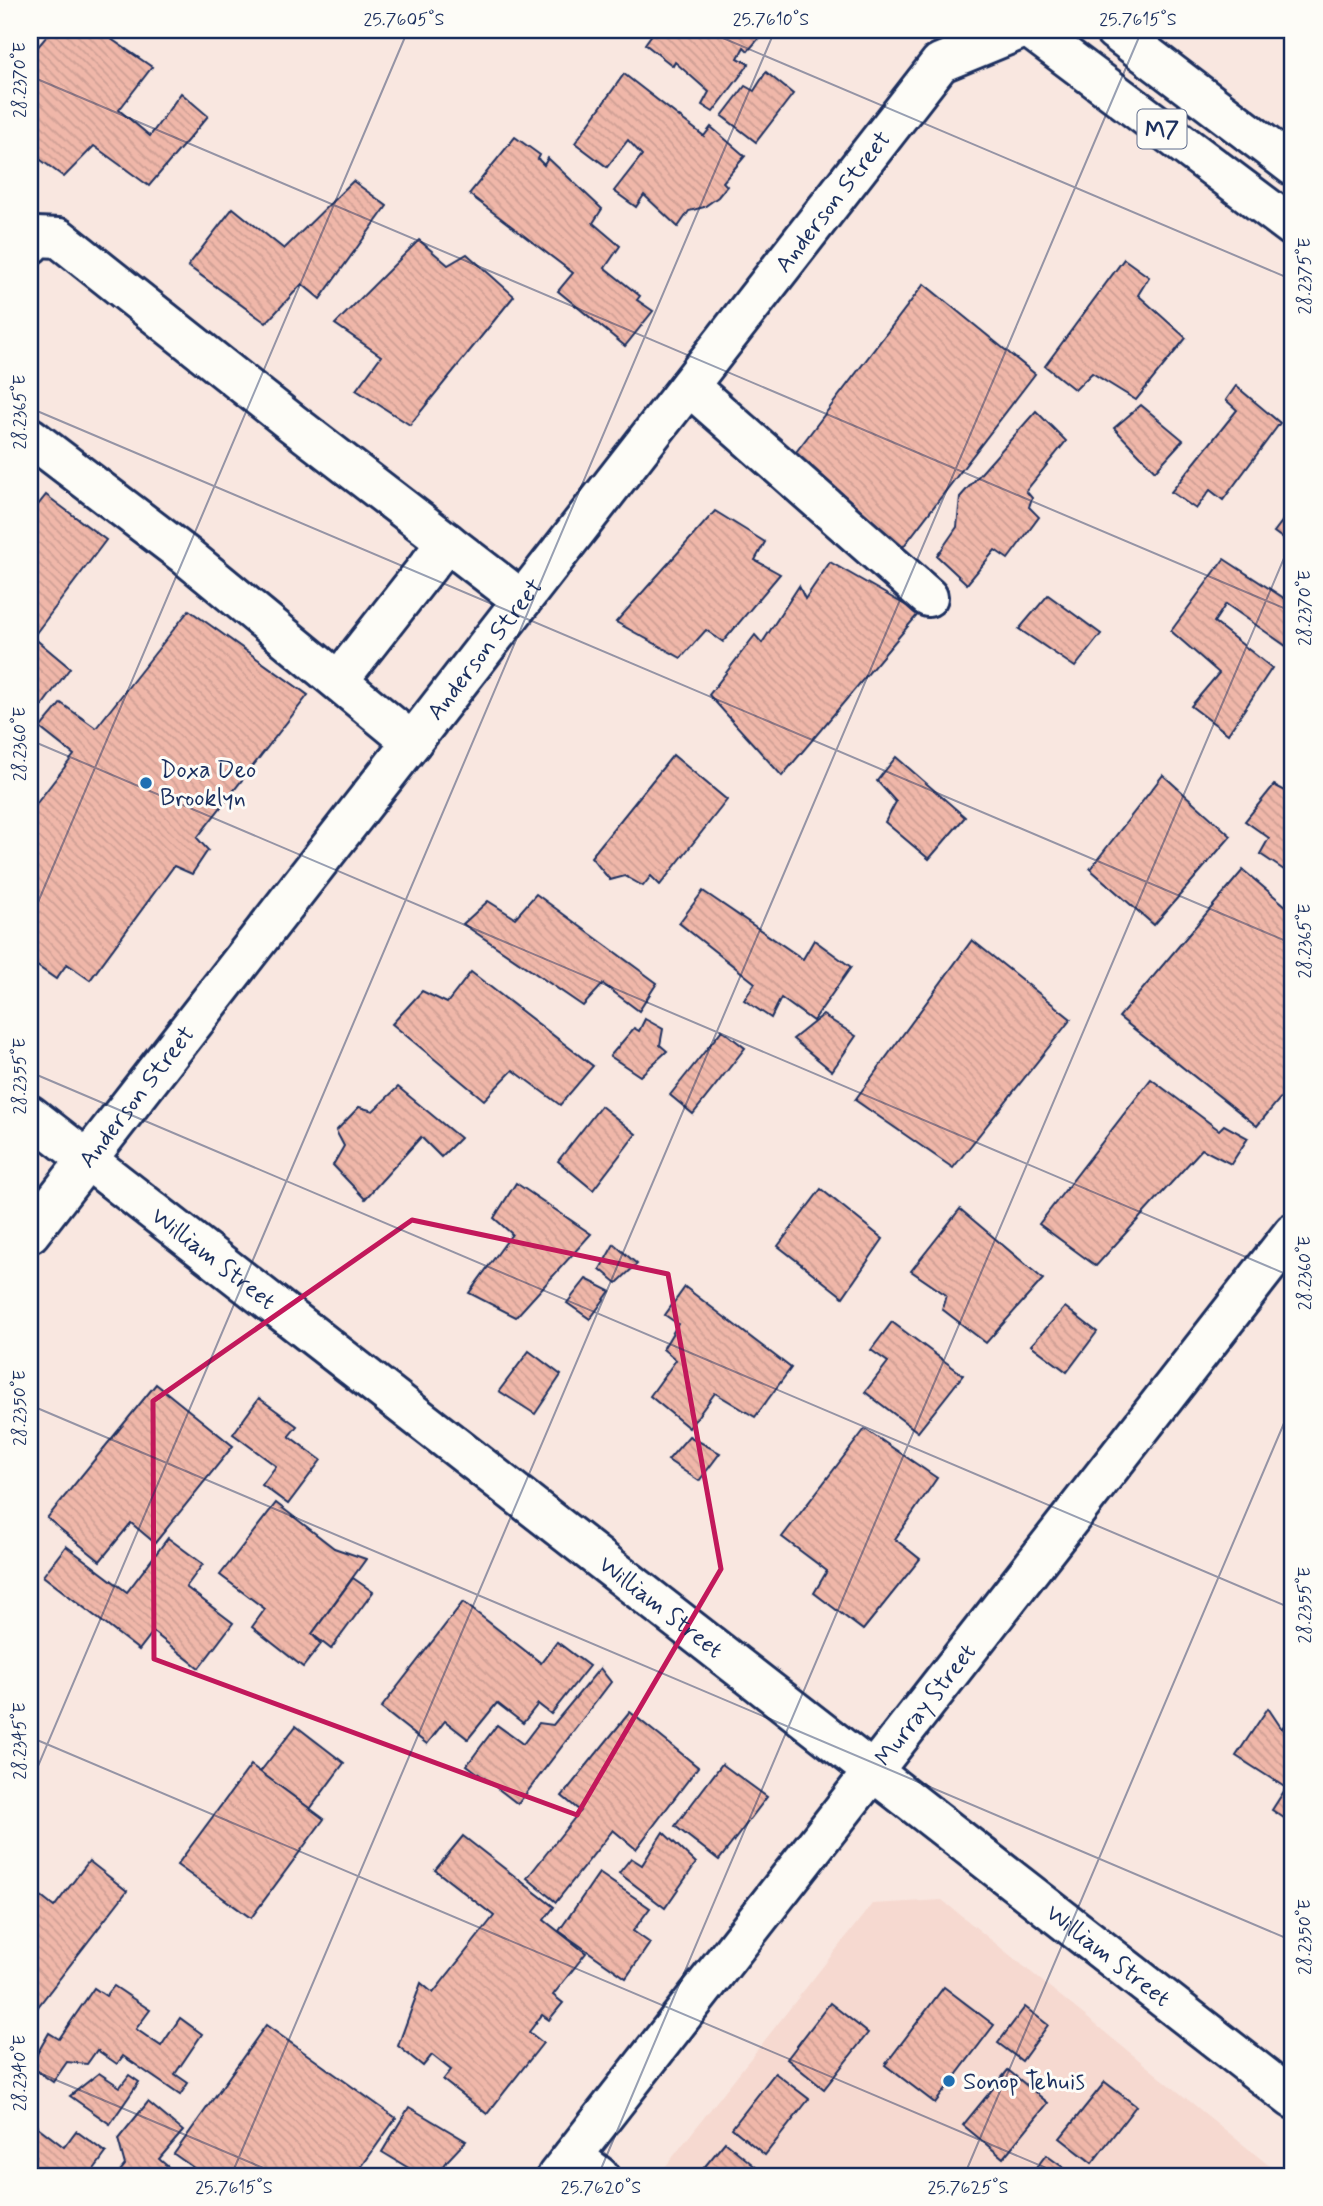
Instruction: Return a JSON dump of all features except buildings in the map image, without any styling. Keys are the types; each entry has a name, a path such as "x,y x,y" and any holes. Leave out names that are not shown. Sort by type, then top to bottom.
{"street":[{"name":"Anderson Street","path":"30,1233 689,386 941,47 1020,30"},
{"name":"M7","path":"1031,30 1293,228"},
{"name":"M7","path":"1114,30 1293,166"},
{"path":"30,245 36,237 59,238 292,424 522,600"},
{"path":"689,386 928,597"},
{"path":"30,437 184,555 412,742"},
{"path":"339,680 447,542"},
{"name":"William Street","path":"30,1115 1293,2099"},
{"name":"Murray Street","path":"577,2169 872,1773 1293,1233"}],"highlighted area":[{"path":"412,1220 668,1274 721,1569 577,1815 154,1659 153,1401"}],"shaded area":[{"name":"Sonop Tehuis","path":"942,1900 1282,2176 658,2176 872,1904"}],"place":[{"name":"Doxa Deo Brooklyn","path":"146,783"},
{"name":"Sonop Tehuis","path":"949,2081"}]}
